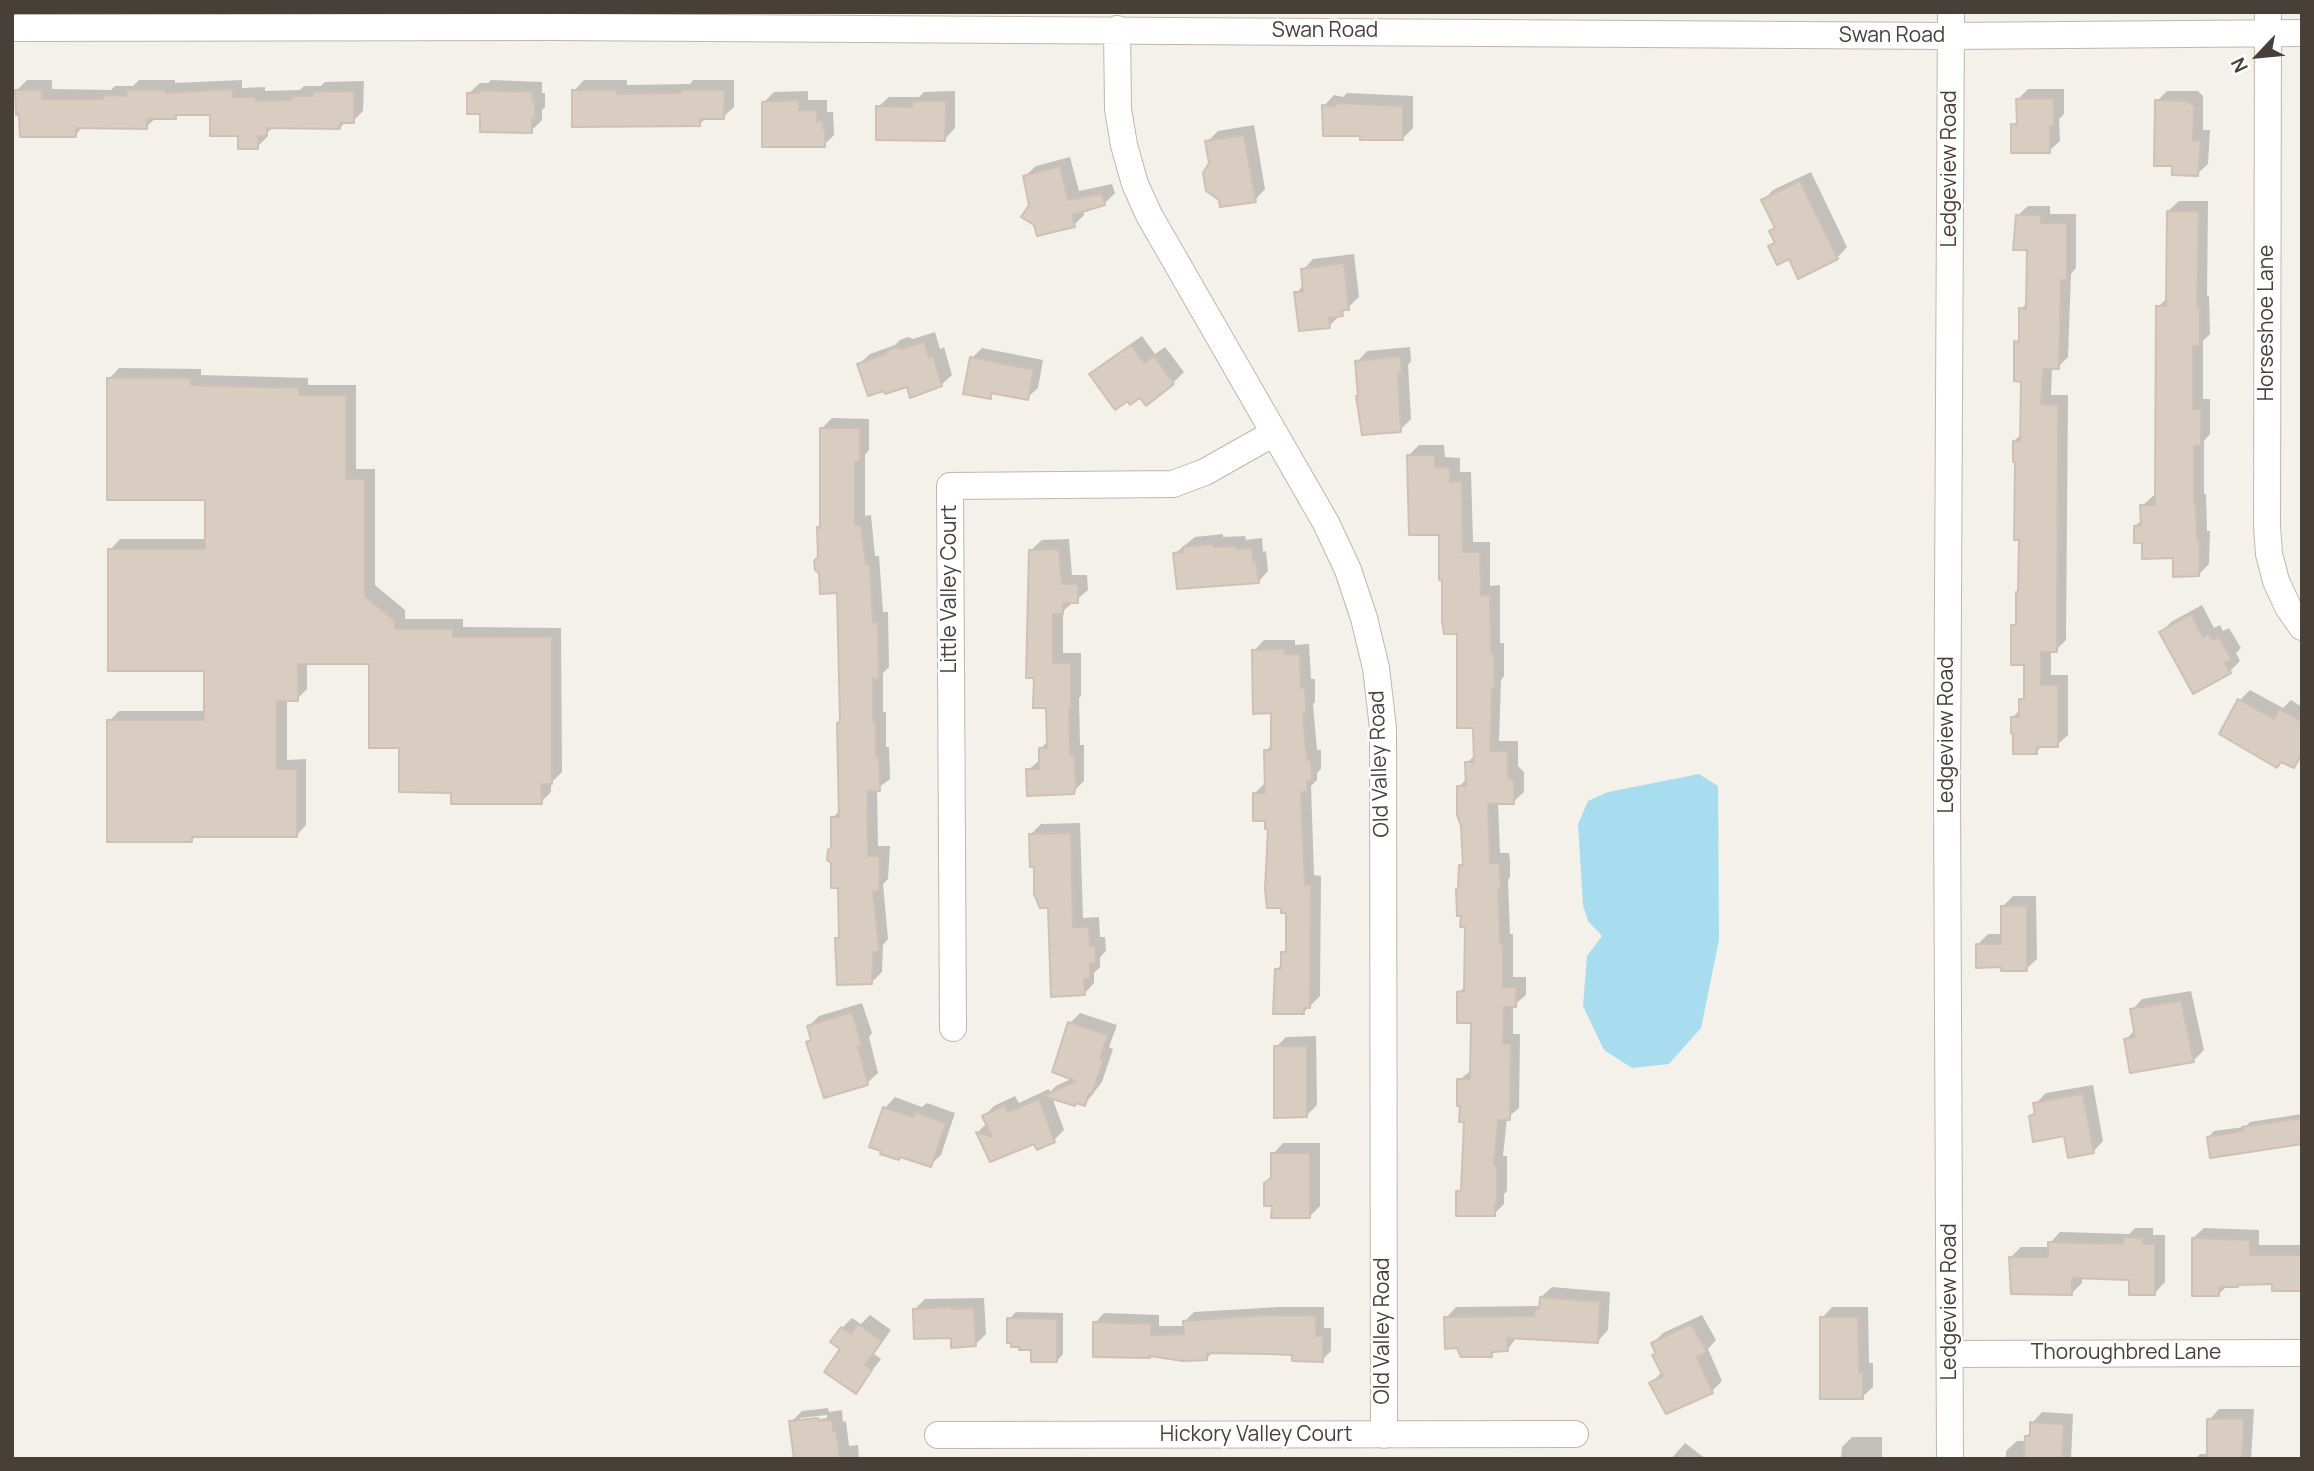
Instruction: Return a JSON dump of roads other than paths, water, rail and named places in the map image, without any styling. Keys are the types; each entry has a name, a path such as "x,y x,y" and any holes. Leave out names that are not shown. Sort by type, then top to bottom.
{"street":[{"name":"Swan Road","path":"12,28 186,19 992,21 1117,29 2268,22 2302,33"},
{"name":"Horseshoe Lane","path":"2268,22 2267,526 2269,554 2276,581 2288,607 2302,627"},
{"name":"Ledgeview Road","path":"1950,1459 1947,777 1951,24"},
{"name":"Old Valley Road","path":"1117,29 1118,109 1124,145 1135,184 1149,215 1326,523 1348,570 1364,618 1376,668 1383,728 1384,1434"},
{"name":"Little Valley Court","path":"953,1028 950,486 1173,484 1205,472 1274,433"},
{"name":"Thoroughbred Lane","path":"1950,1354 2302,1353"},
{"name":"Hickory Valley Court","path":"938,1435 1168,1447 1384,1434 1574,1434"}],"water":[{"path":"1699,774 1718,786 1719,940 1701,1028 1669,1064 1632,1068 1604,1050 1583,1006 1587,956 1602,936 1588,921 1583,905 1578,824 1588,801 1608,792"}]}
